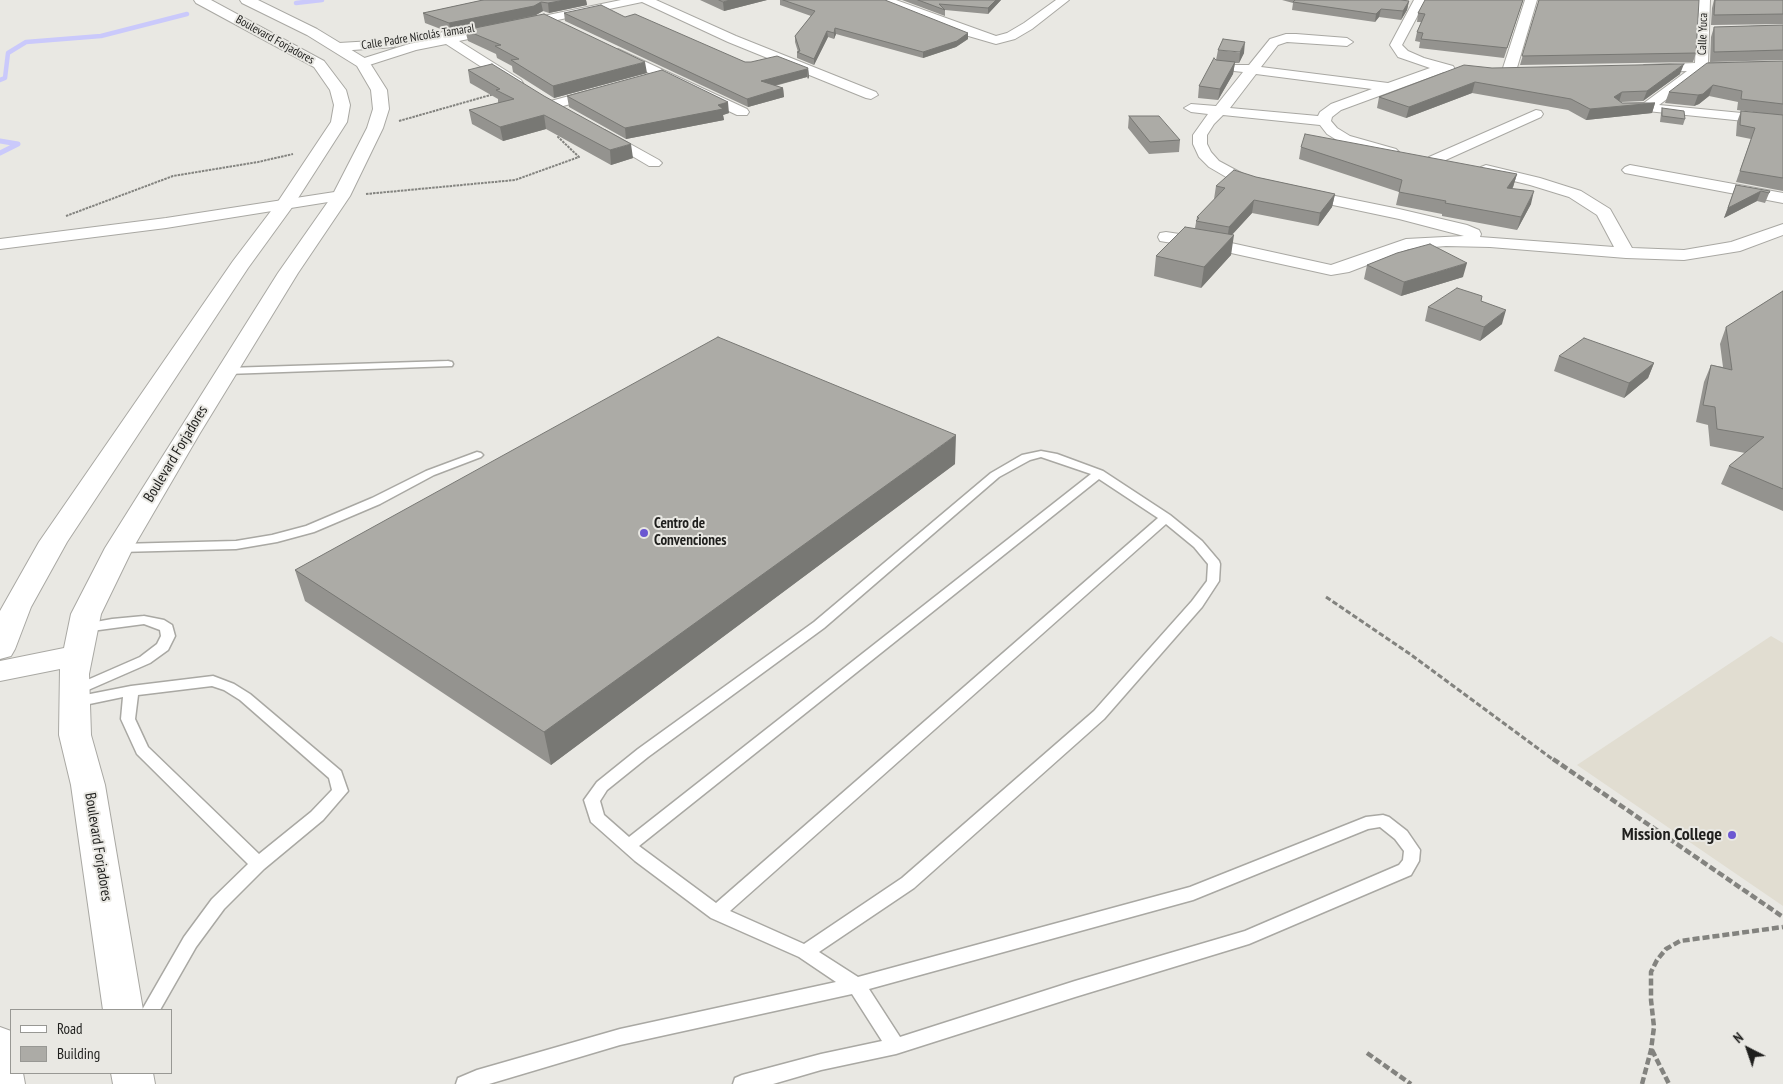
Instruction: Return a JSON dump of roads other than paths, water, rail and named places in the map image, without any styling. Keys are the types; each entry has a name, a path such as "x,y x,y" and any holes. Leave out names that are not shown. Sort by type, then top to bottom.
{"main road":[{"name":"Boulevard Forjadores","path":"0,649 16,607 54,542 240,265 284,206 339,122 342,105 338,90 320,64 202,0"},
{"name":"Boulevard Forjadores","path":"123,1009 88,785 75,735 74,674 86,614 119,548 288,273 341,196 375,128 381,109 379,90 363,63 339,47 247,0"},
{"path":"0,671 80,642"}],"street":[{"name":"Calle Padre Nicolás Tamaral","path":"363,63 394,52 446,38 615,0"},
{"name":"Calle Padre Nicolás Tamaral","path":"543,17 638,0"},
{"path":"646,0 732,39 871,95"},
{"path":"885,0 983,37 1002,40 1028,26 1064,0"},
{"path":"1509,71 1531,0"},
{"name":"Calle Yuca","path":"1701,67 1708,31 1704,0"},
{"path":"1416,3 1396,45 1403,54 1443,68 1464,71"},
{"path":"543,17 565,28"},
{"name":"Calle Padre Nicolás Tamaral","path":"339,47 446,38"},
{"path":"446,38 569,114"},
{"path":"1347,42 1296,38 1281,39 1274,42 1220,111 1209,121 1200,135 1200,144 1204,154 1214,164 1240,178 1280,189 1461,229 1490,242"},
{"path":"610,49 742,112"},
{"path":"1634,69 1783,66"},
{"path":"1228,67 1389,88"},
{"path":"1647,107 1701,67"},
{"path":"1324,121 1325,115 1336,107 1443,68"},
{"path":"645,80 664,75"},
{"path":"552,105 608,90"},
{"path":"1619,108 1647,107 1783,121"},
{"path":"1192,108 1324,121 1332,131 1345,139 1365,146 1405,155"},
{"path":"1536,114 1429,159 1534,181 1575,194 1604,212 1626,253"},
{"path":"594,128 654,163"},
{"path":"1630,170 1783,198"},
{"path":"0,244 166,223 341,196"},
{"path":"1166,238 1213,244 1331,270 1343,268 1406,244 1446,241 1490,242 1626,253 1692,254 1734,247 1783,229"}],"lane":[{"path":"227,371 448,364"},
{"path":"119,548 236,545 310,530 376,501 430,473 477,455"},
{"path":"804,952 908,883 1099,715 1197,604 1213,580 1214,564 1198,544 1166,518 1099,473 1053,456 1033,455 1016,462 995,475 818,625 643,752 602,786 592,800 597,818 628,846 717,913 804,952 856,985 896,1046"},
{"path":"628,846 1099,473"},
{"path":"717,913 1166,518"},
{"path":"74,697 145,660 163,647 168,636 167,628 159,623 144,620 80,642"},
{"path":"74,697 213,681 229,687 245,698 336,774 340,791 317,816 258,864 218,904 190,942 152,1009"},
{"path":"131,691 128,719 142,750 258,864"},
{"path":"464,1084 478,1078 620,1037 856,985 1193,893 1366,823 1383,821 1401,835 1412,850 1411,862 1405,870 1249,937 896,1046 821,1062 742,1084"}],"waterway":[{"path":"296,3 322,0"},
{"path":"0,80 5,78 8,53 26,42 101,36 187,14"},
{"path":"0,141 18,144 0,153"}],"place":[{"name":"Centro de Convenciones","path":"644,533"},
{"name":"Mission College","path":"1732,835"}]}
